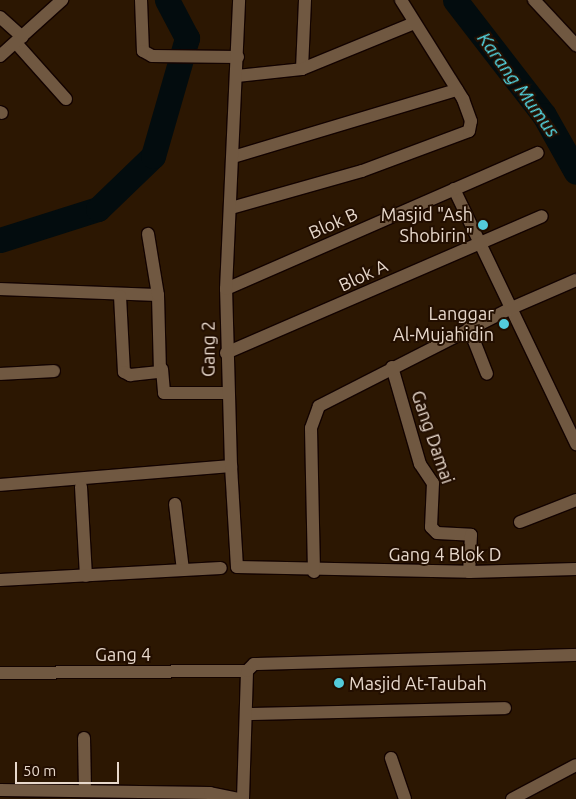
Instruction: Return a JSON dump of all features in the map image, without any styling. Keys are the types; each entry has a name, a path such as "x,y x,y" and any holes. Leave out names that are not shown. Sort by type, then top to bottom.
{"street":[{"path":"0,56 62,0"},
{"path":"141,0 144,51 152,56 238,57"},
{"name":"Gang 2","path":"239,0 238,57 226,290 226,393 237,567 314,572"},
{"path":"302,69 304,0"},
{"path":"231,208 362,171 464,134 471,121 457,90 401,0"},
{"path":"534,0 576,46"},
{"path":"0,17 66,99"},
{"path":"237,76 302,69 414,23"},
{"path":"233,157 457,90"},
{"name":"Blok B","path":"226,290 538,153"},
{"path":"454,189 509,309 576,444"},
{"name":"Blok A","path":"226,353 542,216"},
{"path":"148,234 158,295 164,393 226,393"},
{"path":"314,572 313,416 324,402 469,328 576,280"},
{"path":"0,289 120,296 158,295"},
{"path":"120,296 124,372 130,375 162,369"},
{"path":"469,328 487,374"},
{"name":"Gang Damai","path":"392,368 420,464 433,483 432,527 437,533 471,535 469,572"},
{"path":"0,374 54,371"},
{"path":"0,485 231,466"},
{"path":"81,487 86,576"},
{"path":"520,522 576,500"},
{"path":"174,504 183,570"},
{"path":"0,580 221,568"},
{"name":"Gang 4 Blok D","path":"314,572 469,572 576,569"},
{"name":"Gang 4","path":"0,672 247,671 261,663 576,655"},
{"path":"0,790 210,793 241,799 247,671"},
{"path":"246,714 505,708"},
{"path":"84,738 85,791"},
{"path":"391,758 405,799"},
{"path":"512,799 576,765"}],"waterway":[{"name":"Karang Mumus","path":"0,240 98,209 153,156 187,38 167,0"},
{"name":"Karang Mumus","path":"455,0 544,115 576,172"}],"place":[{"name":"Masjid \"Ash Shobirin\"","path":"483,225"},
{"name":"Langgar Al-Mujahidin","path":"504,324"},
{"name":"Masjid At-Taubah","path":"339,683"}]}
